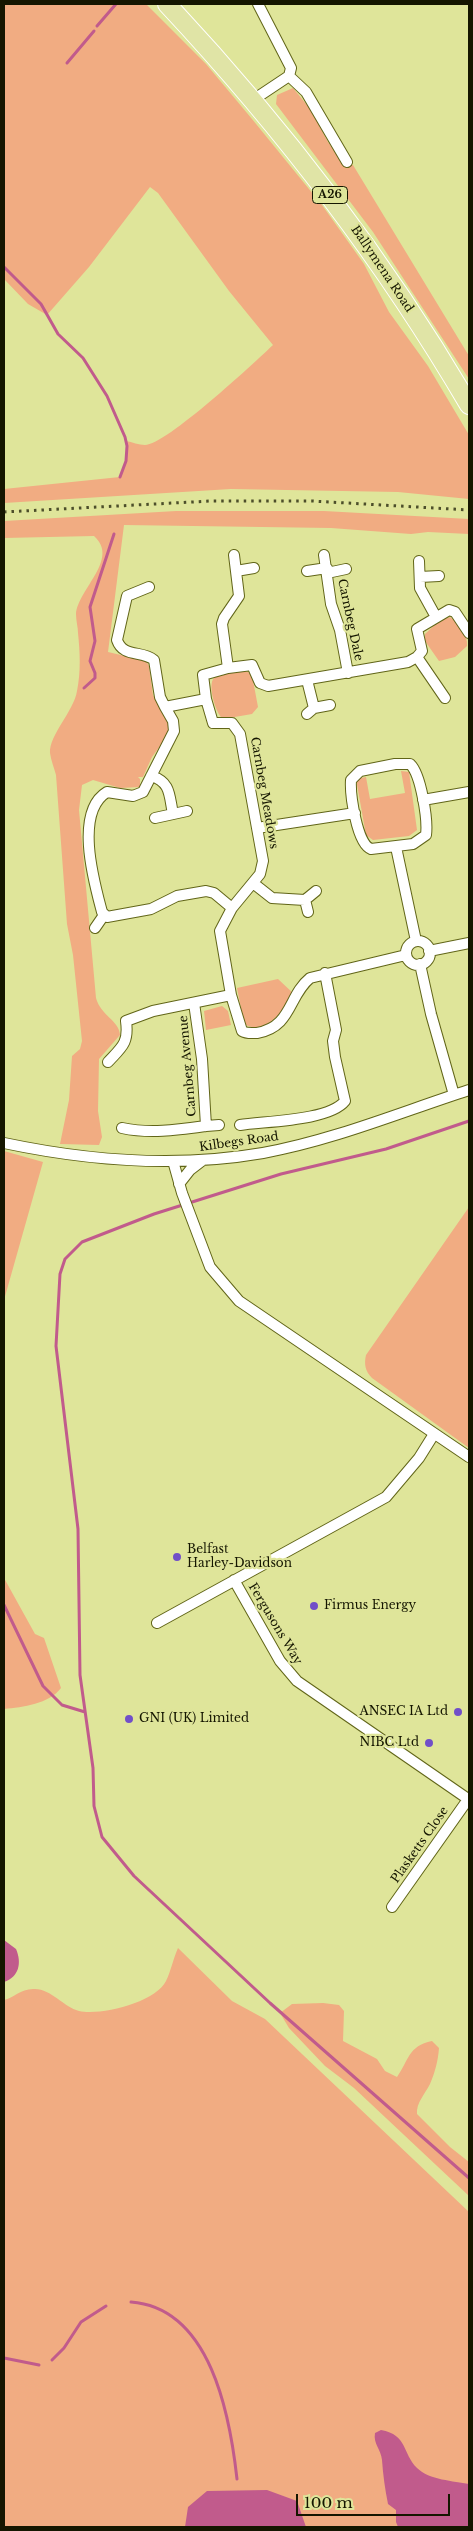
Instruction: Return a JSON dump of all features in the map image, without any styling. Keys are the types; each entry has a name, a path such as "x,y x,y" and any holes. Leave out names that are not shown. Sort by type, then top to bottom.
{"highway":[{"name":"Ballymena Road","path":"167,4 253,100 348,218 469,405"}],"street":[{"path":"258,4 290,65 289,76"},
{"path":"253,100 289,76"},
{"path":"289,76 306,92 347,162"},
{"path":"228,668 222,624 224,618 238,599 234,555"},
{"name":"Carnbeg Dale","path":"324,555 331,604 340,630 348,673"},
{"path":"419,561 420,588 436,617"},
{"path":"236,571 254,568"},
{"name":"Carnbeg Dale","path":"307,571 346,569"},
{"path":"420,577 439,576"},
{"path":"104,915 88,856 88,844 94,812 101,795 107,792 139,795 147,787 156,764 172,740 174,731 173,721 160,697 154,660 149,656 125,651 120,646 118,640 127,596 149,587"},
{"path":"445,698 417,657 422,649 417,629 452,610 469,633"},
{"name":"Carnbeg Dale","path":"206,699 203,675 228,668 252,665 260,683 266,686 408,662 417,657"},
{"path":"307,680 310,711 330,705"},
{"path":"165,707 206,699"},
{"name":"Carnbeg Meadows","path":"206,699 213,724 232,723 239,729 263,861 260,874 232,908 220,931 231,995"},
{"path":"403,763 413,766 417,773 422,800 426,835 420,842 375,850 365,846 360,836 350,784 352,776 360,771 388,765 403,763"},
{"path":"151,776 160,778 167,784 174,814"},
{"path":"422,800 469,792"},
{"path":"155,818 187,811"},
{"path":"257,828 355,813"},
{"path":"396,847 416,941"},
{"path":"253,883 272,898 305,900 316,890"},
{"path":"104,915 109,917 150,909 177,896 206,891 214,893 232,908"},
{"path":"305,900 308,912"},
{"path":"94,928 104,915"},
{"path":"416,941 426,945 429,951 428,958 420,964 413,963 406,955 410,944 416,941"},
{"path":"429,951 469,943"},
{"path":"231,995 242,1031 246,1033 263,1032 274,1028 284,1018 307,980 325,973 406,955"},
{"path":"420,964 431,1014 454,1094"},
{"path":"240,1125 283,1122 310,1116 332,1109 345,1101 335,1057 333,1041 336,1030 325,973"},
{"name":"Carnbeg Avenue","path":"108,1062 125,1043 128,1036 122,1019 231,995"},
{"name":"Carnbeg Avenue","path":"194,1003 202,1050 206,1126"},
{"name":"Kilbegs Road","path":"4,1143 60,1155 125,1161 173,1162 202,1160 263,1153 323,1139 469,1090"},
{"name":"Carnbeg Avenue","path":"122,1128 141,1132 157,1132 219,1125"},
{"path":"180,1189 190,1170 202,1160"},
{"path":"173,1162 180,1189 210,1267 239,1301 469,1457"},
{"name":"Fergusons Way","path":"157,1623 386,1497 419,1458 434,1434"},
{"name":"Fergusons Way","path":"234,1580 280,1661 298,1681 469,1799"},
{"name":"Plasketts Close","path":"392,1907 469,1799"}],"shaded area":[{"path":"4,4 146,4 206,64 322,205 364,264 389,312 428,366 469,435 469,499 398,492 231,489 4,503 4,489 120,477 126,461 126,441 145,445 171,432 210,402 273,345 229,291 158,193 150,187 89,267 47,315 28,304 4,279"},
{"path":"293,88 311,110 328,142 345,165 353,165 469,356 469,379 373,232 276,104 277,95"},
{"path":"176,511 324,511 469,519 469,534 428,532 411,534 331,528 124,525 108,652 146,661 149,666 153,695 168,723 168,730 166,738 152,757 143,777 138,777 140,779 140,787 120,788 93,780 82,785 79,810 96,998 98,1004 117,1025 120,1035 99,1059 98,1111 102,1137 99,1145 60,1144 69,1100 72,1056 80,1049 82,1041 73,955 67,924 56,775 50,753 53,739 75,699 77,691 80,662 76,614 78,604 96,574 102,554 101,545 94,536 4,538 4,521"},
{"path":"450,617 462,630 467,646 455,657 439,661 425,641 425,634 439,621"},
{"path":"248,672 252,675 258,707 252,714 223,719 213,699 212,682 219,675"},
{"path":"401,771 409,772 417,830 409,836 373,840 366,835 356,779 366,777 370,799 405,793"},
{"path":"278,979 294,994 280,1014 274,1020 260,1027 244,1024 237,988"},
{"path":"222,1006 228,1011 231,1025 206,1030 204,1011"},
{"path":"4,1151 43,1162 4,1300"},
{"path":"469,1207 469,1448 372,1378 366,1370 365,1361 366,1355"},
{"path":"4,1578 35,1634 44,1638 61,1688 50,1698 43,1701 27,1706 4,1709"},
{"path":"4,1940 16,1949 19,1964 13,1977 4,1982"},
{"path":"178,1948 232,2001 265,2019 469,2212 469,2527 4,2527 4,2000 26,1990 35,1989 47,1992 79,2011 100,2011 127,2006 140,2001 160,1989 168,1977"},
{"path":"323,2003 339,2005 344,2011 343,2041 377,2059 385,2071 397,2077 410,2054 418,2046 432,2041 439,2048 430,2084 419,2102 417,2114 450,2147 469,2162 469,2196 354,2088 325,2066 289,2028 280,2013 292,2004"},
{"path":"381,2430 390,2432 400,2440 412,2462 422,2472 442,2479 469,2484 469,2527 398,2527 396,2510 388,2504 381,2456 375,2440 375,2433"},
{"path":"267,2490 297,2501 306,2527 185,2527 188,2507 207,2491"}],"waterway":[{"path":"97,26 116,4"},
{"path":"67,63 94,31"},
{"path":"4,267 41,304 58,334 83,358 107,396 127,446 126,461 120,477"},
{"path":"84,688 95,678 90,661 95,641 90,607 114,534"},
{"path":"469,1121 386,1149 281,1174 154,1214 82,1242 65,1259 60,1274 56,1346 78,1529 80,1675 93,1768 94,1806 102,1837 134,1876 270,2003 469,2178"},
{"path":"4,1605 43,1686 62,1705 85,1712"},
{"path":"131,2302 158,2309 180,2323 198,2344 211,2369 221,2397 229,2426 237,2479"},
{"path":"52,2360 64,2348 81,2322 106,2306"},
{"path":"4,2358 39,2365"}],"railway":[{"path":"4,512 211,501 312,501 469,510"}],"place":[{"name":"Belfast Harley-Davidson","path":"177,1557"},
{"name":"Firmus Energy","path":"314,1606"},
{"name":"ANSEC IA Ltd","path":"458,1712"},
{"name":"GNI (UK) Limited","path":"129,1719"},
{"name":"NIBC Ltd","path":"429,1743"}]}
